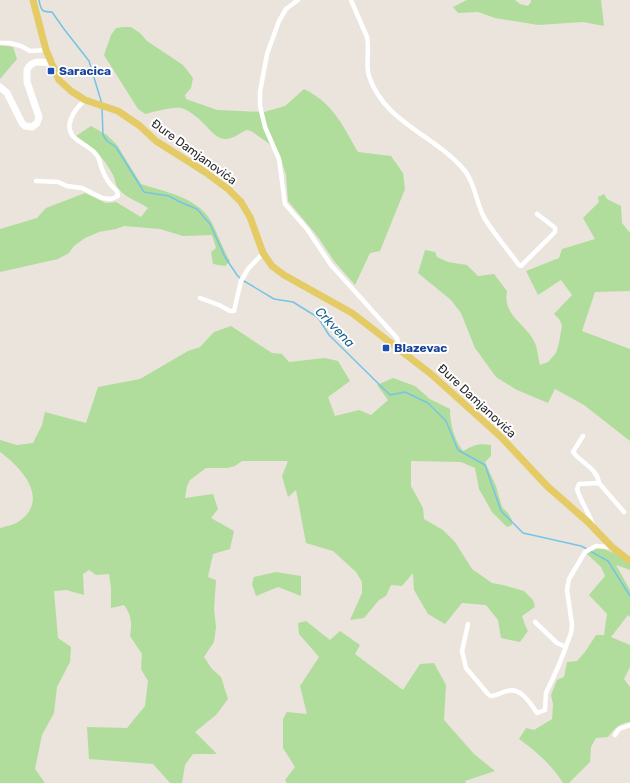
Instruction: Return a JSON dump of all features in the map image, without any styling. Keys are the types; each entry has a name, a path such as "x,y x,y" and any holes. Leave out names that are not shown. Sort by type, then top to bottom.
{"main road":[{"name":"Đure Damjanovića","path":"33,0 46,50 59,80 71,91 85,100 118,111 140,126 156,142 205,172 228,189 241,202 250,217 262,253 272,266 284,275 352,313 432,374 502,438 547,486 593,527 612,547 630,561"}],"street":[{"path":"298,0 286,9 279,21 267,54 260,92 260,106 265,127 279,159 285,204 307,229 331,265 397,338 398,343 396,347"},
{"path":"351,0 367,37 367,66 371,81 384,103 404,123 432,143 464,171 471,181 484,218 521,266 554,232 555,228 537,214"},
{"path":"0,43 10,43 22,46 30,51 46,50"},
{"path":"0,87 7,93 22,123 25,126 32,127 37,123 40,117 27,82 27,70 33,62 38,61 52,63"},
{"path":"36,181 58,182 67,186 82,188 102,198 111,199 118,196 117,191 110,185 105,176 98,157 90,148 75,139 70,130 71,117 78,106 85,100"},
{"path":"200,298 233,312 242,279 248,269 262,253"},
{"path":"583,436 574,448 574,453 594,472 599,483 624,512"},
{"path":"593,527 577,487 580,484 599,483"},
{"path":"468,624 462,651 466,668 491,696 516,690 537,712 545,710 546,693 554,678 571,633 572,625 567,590 569,579 585,552 590,548 596,546 612,547"},
{"path":"535,622 557,643 566,647"},
{"path":"615,735 619,729 630,725"}],"green space":[{"path":"467,0 515,0 520,4 528,6 531,0 601,0 604,26 583,22 538,25 495,18 478,12 458,13 453,7"},
{"path":"131,27 140,33 147,41 183,65 193,78 191,88 185,95 186,99 217,110 264,112 285,106 304,89 323,101 330,108 342,124 358,152 391,156 403,173 405,189 380,251 370,253 355,285 334,261 318,237 288,201 286,175 279,153 268,143 251,131 246,130 230,138 221,138 201,120 186,110 180,108 171,108 145,114 138,109 104,55 111,35 116,28"},
{"path":"0,45 13,47 17,59 0,79"},
{"path":"91,126 107,135 117,145 141,184 180,196 198,206 205,213 211,221 230,261 225,266 213,264 211,252 216,248 212,235 183,236 160,229 124,226 99,232 85,238 74,246 69,253 58,259 0,272 0,229 37,218 46,208 85,193 106,203 116,202 141,217 148,208 120,191 117,187 114,176 102,158 76,136"},
{"path":"604,194 607,199 621,206 622,223 630,233 630,291 595,292 582,331 630,349 630,441 584,405 555,389 548,403 517,390 496,377 475,348 461,313 451,300 418,273 425,250 435,252 437,257 448,262 467,265 478,276 494,274 507,291 506,300 508,307 516,319 527,330 535,343 540,365 548,362 556,353 562,326 560,320 554,314 572,295 561,280 538,295 526,271 559,258 562,249 595,239 583,218 599,202 598,197"},
{"path":"231,326 272,353 282,354 289,362 325,358 338,361 350,381 328,397 335,416 359,410 371,415 388,400 377,385 393,378 415,386 430,399 450,409 453,431 457,442 463,451 476,445 491,445 491,456 485,462 496,486 502,507 512,520 512,525 507,527 492,512 479,489 475,468 461,462 411,461 411,486 423,508 424,519 443,530 455,542 472,569 492,583 524,591 533,600 535,607 522,616 528,631 520,642 501,638 498,620 486,605 462,603 445,624 428,614 414,590 413,573 402,586 391,585 386,596 379,600 364,618 350,620 362,593 362,582 356,572 333,551 306,543 296,490 288,497 282,476 288,461 242,461 235,466 227,468 206,468 190,480 187,486 185,498 213,494 218,509 211,518 234,531 230,549 213,554 208,577 216,580 214,609 216,627 214,642 204,657 212,669 221,677 228,699 216,715 195,732 217,754 193,754 185,765 182,783 170,783 153,764 89,759 87,727 127,728 145,706 148,681 141,669 142,654 130,636 131,624 129,613 124,605 111,608 109,574 96,575 89,570 83,574 84,595 66,590 54,591 58,638 71,647 70,662 57,687 54,713 42,735 35,769 45,783 0,783 0,528 18,522 28,513 32,504 33,494 24,475 0,452 0,440 17,445 33,443 42,425 45,412 86,423 98,387 140,379 188,351 200,347 214,332"},
{"path":"598,547 614,553 630,564 630,570 616,565 630,590 630,617 628,615 611,637 630,645 630,667 624,679 630,687 630,722 617,727 608,737 596,738 591,747 590,762 569,783 563,783 554,770 532,748 519,739 526,728 534,730 552,719 553,704 551,695 557,680 564,677 567,662 577,661 596,635 604,635 607,614 589,595 605,576 601,567 586,553"},
{"path":"276,572 301,576 301,596 278,587 256,596 252,584 254,577"},
{"path":"306,621 330,640 340,631 360,645 355,654 403,690 420,664 434,663 446,685 444,720 474,754 495,771 465,781 466,783 287,783 285,780 295,767 283,748 283,719 287,712 307,714 300,686 319,657 299,634 298,623"}],"waterway":[{"name":"Crkvena","path":"39,0 42,10 52,12 89,61 102,104"},
{"name":"Crkvena","path":"102,108 103,135 107,141 116,147 144,192 169,196 197,209 210,224 225,257 240,278"},
{"name":"Crkvena","path":"244,281 274,299 293,302 314,315 319,319 329,335 390,395 405,392 428,403 446,421 458,450 485,465 501,511 523,533 581,546 587,549"},
{"name":"Crkvena","path":"590,551 608,561 630,596"}],"place":[{"name":"Saracica","path":"51,71"},
{"name":"Blazevac","path":"386,348"}]}
